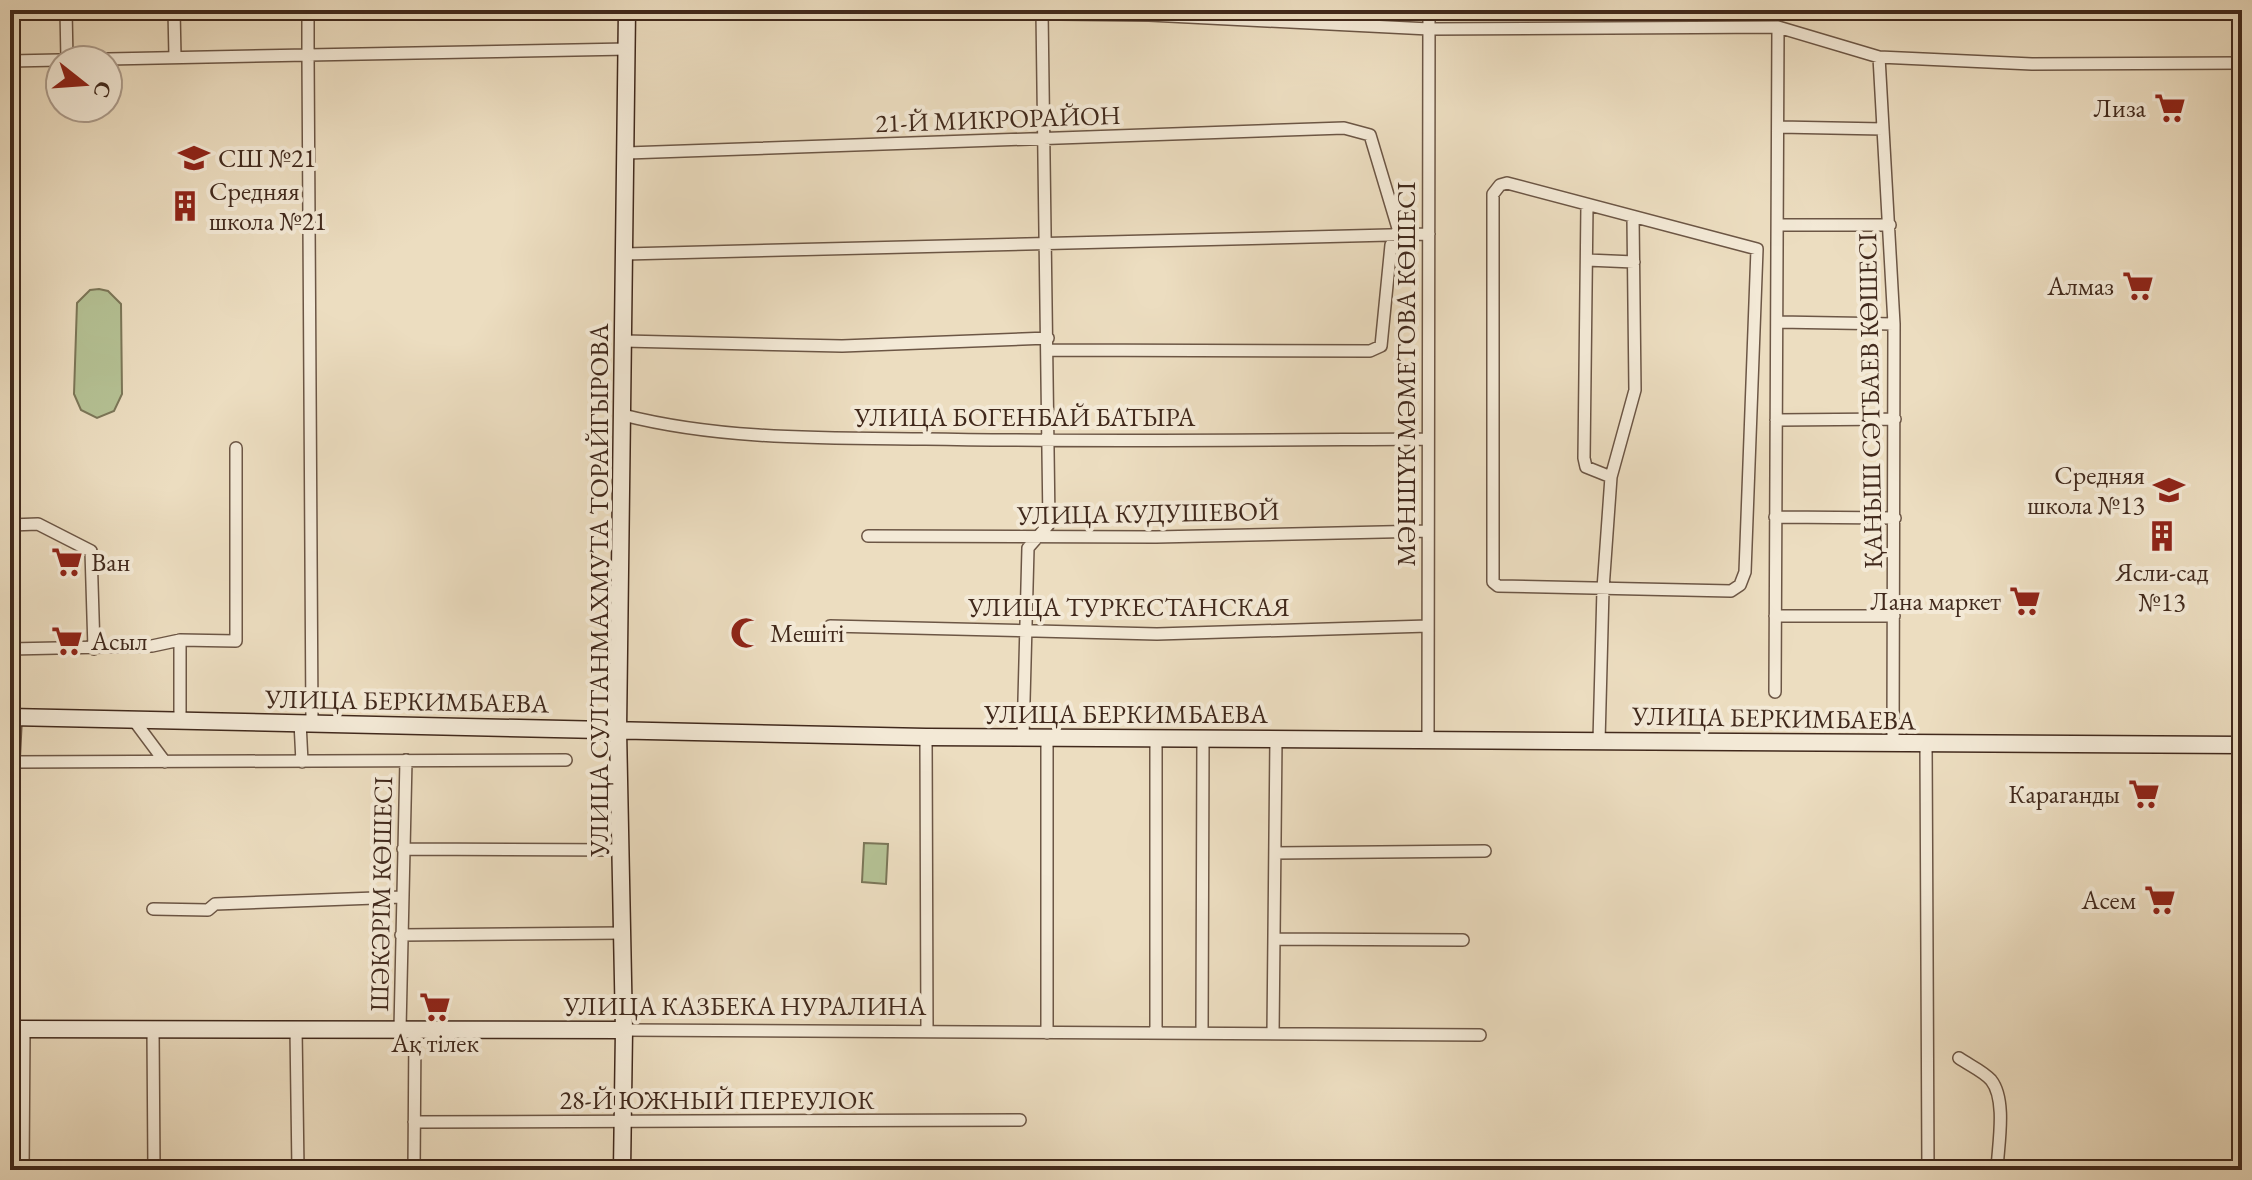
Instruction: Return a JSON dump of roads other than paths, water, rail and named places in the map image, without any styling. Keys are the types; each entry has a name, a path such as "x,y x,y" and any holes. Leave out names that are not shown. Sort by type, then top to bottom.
{"street":[{"path":"66,10 67,44"},
{"path":"174,10 175,57"},
{"path":"302,762 306,722 308,10"},
{"name":"УЛИЦА СУЛТАНМАХМУТА ТОРАЙГЫРОВА","path":"622,1170 624,1030 618,730 627,10"},
{"path":"674,10 1216,14 1429,29 1778,27 1879,57 2032,64 2242,63"},
{"name":"МӘНШҮК МӘМЕТОВА КӨШЕСІ","path":"1428,739 1429,10"},
{"path":"1023,738 1028,548 1049,524 1042,13"},
{"path":"1775,692 1778,27"},
{"path":"124,58 628,49"},
{"name":"ҚАНЫШ СӘТБАЕВ КӨШЕСІ","path":"1879,57 1894,324 1893,744"},
{"path":"10,61 44,60"},
{"path":"1779,127 1883,129"},
{"name":"21-Й МИКРОРАЙОН","path":"627,153 1344,128 1370,135 1400,235"},
{"path":"1507,183 1633,217 1757,249 1745,572 1740,585 1731,591 1498,586 1491,576 1493,194 1500,185 1507,183"},
{"path":"1587,205 1584,458 1586,467 1611,477"},
{"path":"1599,741 1603,589 1611,477 1635,390 1633,217"},
{"path":"1779,225 1890,225"},
{"path":"625,254 1429,234"},
{"path":"624,341 842,346 1048,344 1370,351 1381,346 1385,332 1391,245 1400,235"},
{"path":"1587,260 1634,262"},
{"path":"1778,322 1894,324"},
{"name":"УЛИЦА БОГЕНБАЙ БАТЫРА","path":"623,415 707,433 1048,441 1428,439"},
{"path":"1776,420 1895,419"},
{"path":"10,649 94,649 152,646 180,640 232,641 238,638 236,448"},
{"path":"1775,517 1895,518"},
{"path":"10,525 38,524 91,551 94,649"},
{"name":"УЛИЦА КУДУШЕВОЙ","path":"868,536 1035,537 1428,531"},
{"path":"1775,616 1894,616"},
{"name":"УЛИЦА ТУРКЕСТАНСКАЯ","path":"830,626 1157,634 1428,626"},
{"path":"180,640 180,720"},
{"path":"10,839 13,717"},
{"name":"УЛИЦА БЕРКИМБАЕВА","path":"13,717 926,737 2242,745"},
{"path":"133,719 165,762"},
{"path":"926,737 927,1031"},
{"path":"1047,738 1047,1033"},
{"path":"1156,738 1156,1033"},
{"path":"1202,1033 1203,738"},
{"path":"1273,1034 1276,739"},
{"path":"1926,744 1928,1170"},
{"name":"ШӘКӘРІМ КӨШЕСІ","path":"406,760 401,935 414,1122 414,1170"},
{"path":"14,762 566,760"},
{"path":"403,849 622,850"},
{"path":"1275,853 1485,851"},
{"path":"153,909 208,910 215,904 402,897"},
{"path":"401,935 623,933"},
{"path":"1274,939 1463,940"},
{"path":"17,1029 16,1124 23,1170"},
{"name":"УЛИЦА КАЗБЕКА НУРАЛИНА","path":"17,1029 1480,1035"},
{"path":"153,1029 154,1170"},
{"path":"296,1029 298,1170"},
{"path":"1959,1058 1988,1077 1995,1086 1999,1100 1997,1170"},
{"name":"28-Й ЮЖНЫЙ ПЕРЕУЛОК","path":"414,1122 1020,1120"}],"place":[{"name":"Лиза","path":"2170,108"},
{"name":"СШ №21","path":"194,158"},
{"name":"Средняя школа №21","path":"185,206"},
{"name":"Алмаз","path":"2138,286"},
{"name":"Средняя школа №13","path":"2169,490"},
{"name":"Ясли-сад №13","path":"2162,536"},
{"name":"Ван","path":"67,562"},
{"name":"Лана маркет","path":"2025,601"},
{"name":"Мешіті","path":"746,633"},
{"name":"Асыл","path":"67,641"},
{"name":"Караганды","path":"2144,794"},
{"name":"Асем","path":"2160,900"},
{"name":"Ақ тілек","path":"435,1007"}]}
